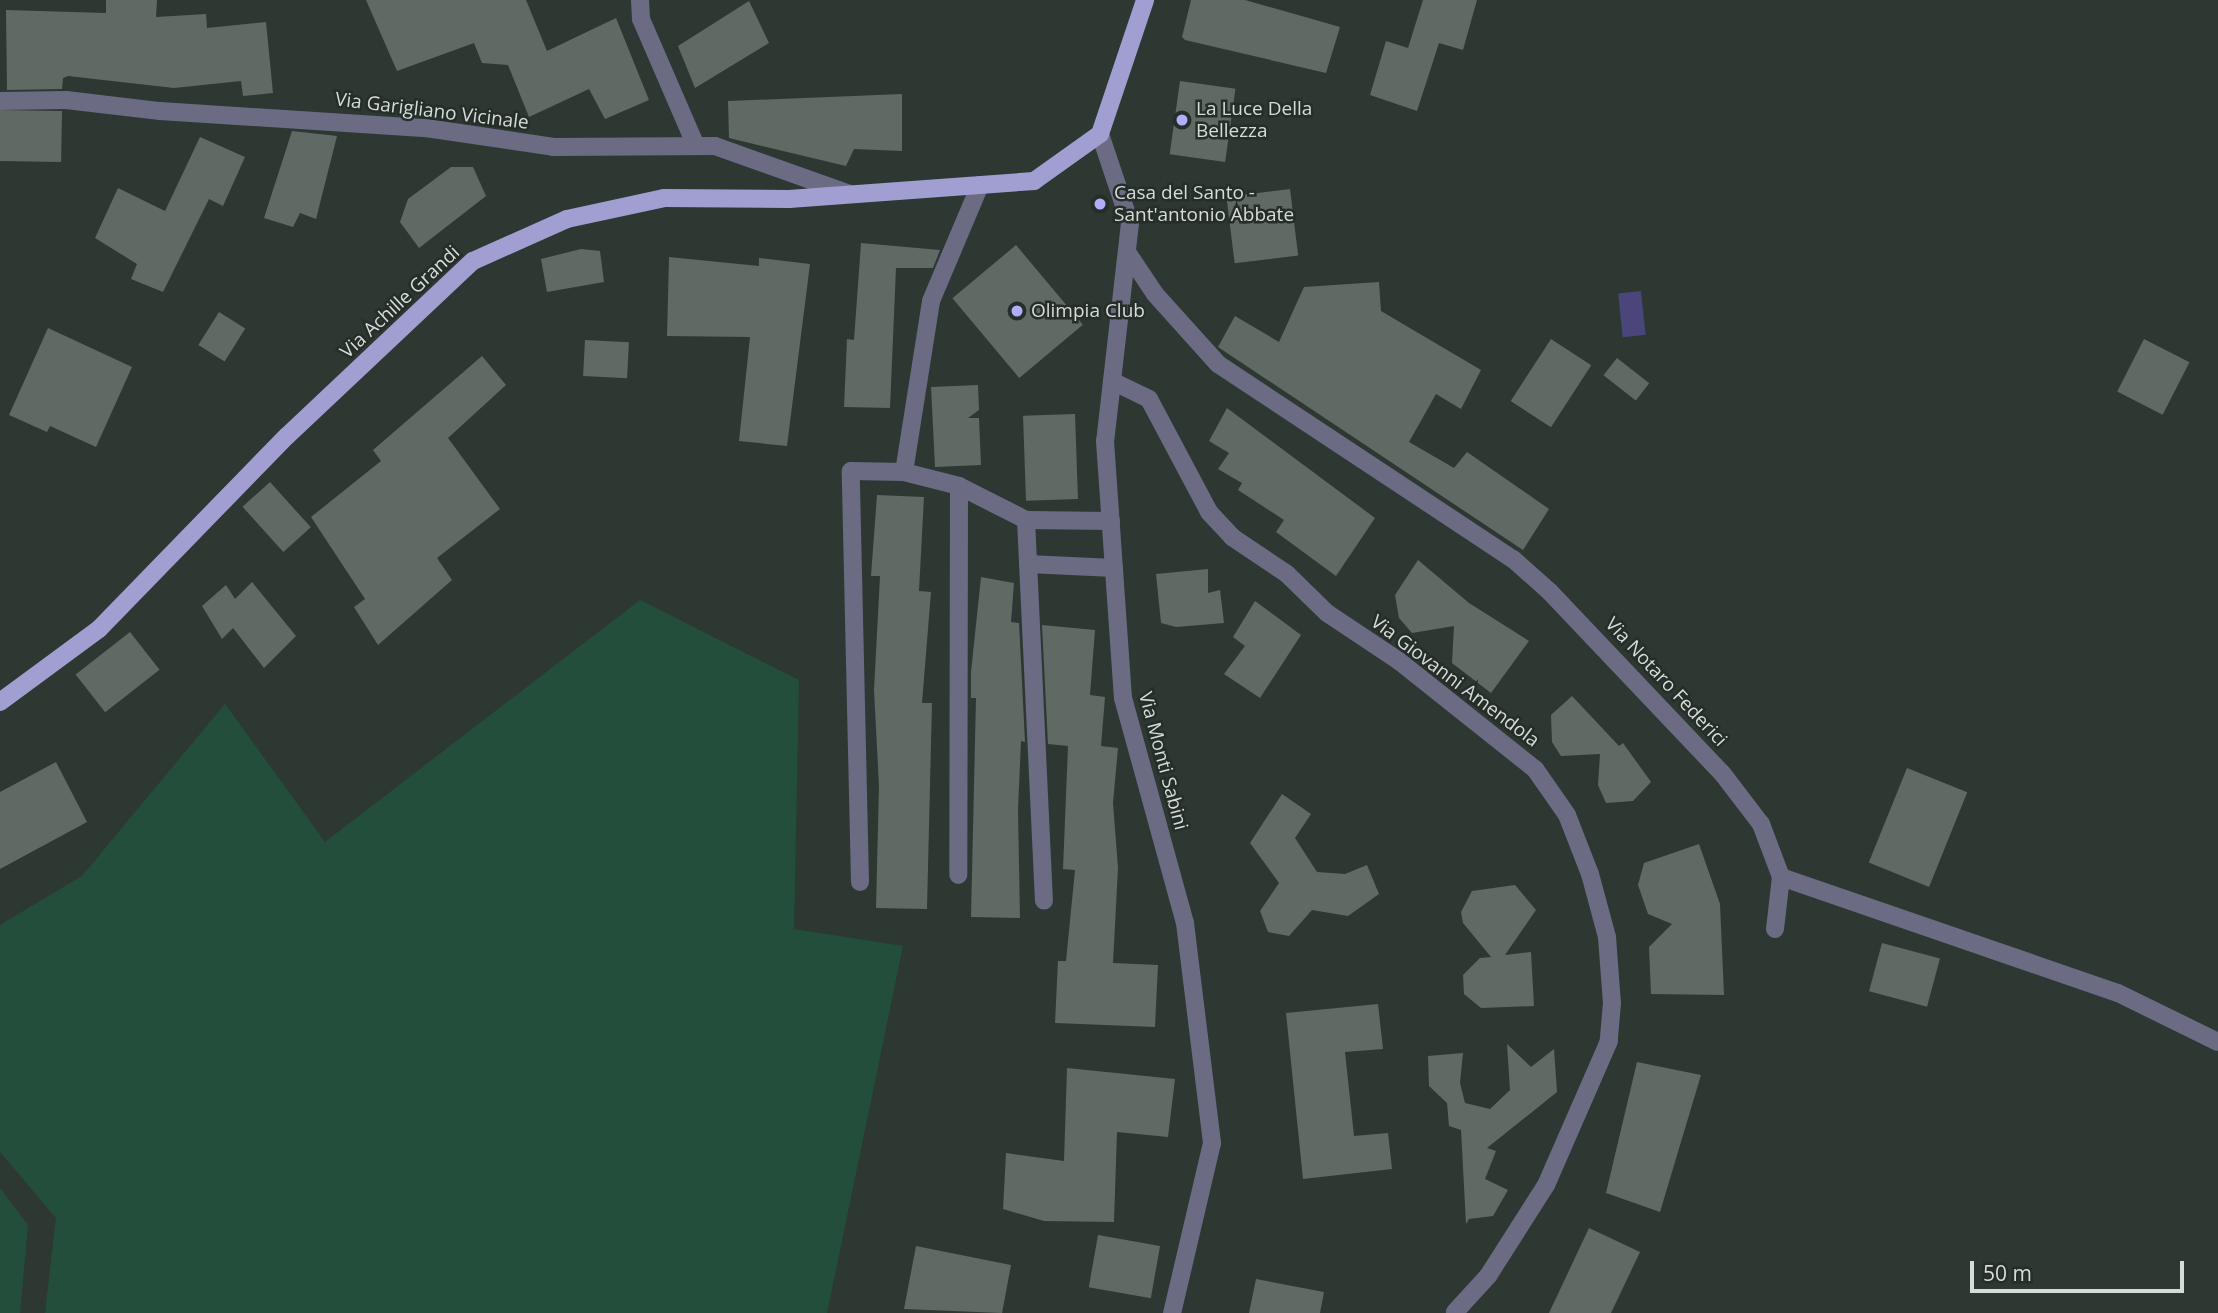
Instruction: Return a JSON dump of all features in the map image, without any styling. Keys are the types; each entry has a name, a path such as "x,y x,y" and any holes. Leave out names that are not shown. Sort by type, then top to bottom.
{"main road":[{"path":"1100,134 1145,0"},
{"name":"Via Achille Grandi","path":"0,702 99,629 287,436 473,261 567,219 664,198 850,194 1034,181 1100,134"}],"street":[{"path":"640,0 641,19 696,146"},
{"name":"Via Garigliano Vicinale","path":"0,100 66,100 160,111 412,127 554,147 715,146 782,166 850,194"},
{"name":"Via Monti Sabini","path":"1100,134 1130,223 1105,441 1123,698 1185,923 1212,1143 1172,1313"},
{"path":"904,472 931,301 980,184"},
{"name":"Via Notaro Federici","path":"1126,253 1155,294 1218,364 1513,559 1550,592 1722,773 1761,824 1781,877"},
{"name":"Via Giovanni Amendola","path":"1112,381 1149,399 1209,512 1232,537 1287,574 1327,613 1399,661 1535,769 1567,815 1590,874 1607,937 1612,1003 1609,1041 1546,1185 1488,1276 1455,1312"},
{"path":"860,882 851,471 904,472 959,486 1026,520 1111,521"},
{"path":"958,875 959,486"},
{"path":"1026,520 1044,901"},
{"path":"1028,564 1114,568"},
{"path":"1775,929 1781,877 2118,993 2218,1042"}],"green space":[{"path":"640,600 799,680 794,929 903,946 827,1313 45,1313 56,1218 0,1152 0,925 82,876 225,704 325,842"},
{"path":"0,1188 28,1225 20,1313 0,1313"}],"shaded area":[{"path":"1641,291 1646,335 1623,337 1618,293"}],"building":[{"path":"106,0 157,0 156,17 206,14 207,28 266,22 273,93 243,96 241,81 174,88 68,76 63,78 62,89 7,90 6,10 106,13"},
{"path":"366,0 526,0 547,51 616,18 649,100 605,119 589,89 529,117 508,65 482,63 474,43 397,71"},
{"path":"1191,0 1245,0 1340,27 1326,73 1185,40 1182,37"},
{"path":"1423,0 1477,0 1463,50 1439,43 1417,111 1370,95 1386,41 1408,48"},
{"path":"749,1 769,43 695,88 678,46"},
{"path":"1180,81 1235,89 1225,162 1170,154"},
{"path":"902,94 902,151 854,149 846,166 729,138 728,101"},
{"path":"0,110 62,111 61,162 0,161"},
{"path":"292,131 337,136 316,219 300,213 293,227 264,218"},
{"path":"200,137 245,157 223,206 209,199 163,292 131,279 137,264 95,238 118,188 165,211"},
{"path":"451,167 473,167 486,196 419,248 400,222 408,199"},
{"path":"1290,189 1298,256 1235,263 1226,197"},
{"path":"861,243 940,250 933,268 896,268 890,408 844,407 847,339 854,340"},
{"name":"Olimpia Club","path":"1016,245 1083,325 1019,378 952,298"},
{"path":"581,249 600,251 604,282 547,292 541,259"},
{"path":"669,257 759,266 759,258 810,264 787,446 739,441 750,337 667,336"},
{"path":"1379,282 1381,311 1481,370 1461,409 1436,394 1409,442 1454,468 1467,452 1549,509 1523,550 1218,347 1235,316 1279,342 1304,287"},
{"path":"219,312 245,328 225,362 198,345"},
{"path":"48,328 132,367 96,447 50,426 47,432 9,415"},
{"path":"1551,339 1591,365 1551,427 1511,401"},
{"path":"2144,339 2189,362 2163,415 2117,392"},
{"path":"585,340 629,342 627,378 583,376"},
{"path":"482,356 506,385 448,438 500,509 437,558 452,580 378,645 354,607 365,599 311,517 381,461 373,450"},
{"path":"1617,358 1649,383 1636,401 1603,375"},
{"path":"978,385 979,410 968,418 979,418 981,465 935,467 931,387"},
{"path":"1227,408 1375,518 1336,576 1276,532 1284,520 1238,490 1242,483 1218,469 1229,453 1209,441"},
{"path":"1075,414 1078,499 1026,501 1023,416"},
{"path":"270,482 311,527 283,552 243,507"},
{"path":"877,495 924,497 919,591 931,592 922,703 932,703 927,909 876,908 879,786 874,690 880,576 871,576"},
{"path":"1418,560 1469,603 1529,641 1491,693 1452,663 1454,626 1412,633 1399,618 1395,595"},
{"path":"1208,569 1208,593 1220,590 1224,623 1176,627 1161,623 1156,574"},
{"path":"981,577 1014,583 1011,622 1019,623 1025,742 1021,741 1018,810 1020,918 971,917 976,698 971,698 971,672"},
{"path":"252,582 296,636 264,668 233,628 222,639 202,606 226,585 235,599"},
{"path":"1255,601 1301,635 1260,698 1224,674 1245,646 1233,637"},
{"path":"1042,625 1095,630 1090,695 1105,697 1101,746 1118,748 1113,803 1118,868 1113,963 1158,965 1155,1027 1055,1023 1058,961 1066,961 1075,870 1063,869 1068,746 1048,744"},
{"path":"130,632 160,670 105,712 76,674"},
{"path":"1572,696 1619,746 1623,743 1651,782 1633,801 1606,803 1598,785 1600,754 1561,756 1552,742 1551,715"},
{"path":"56,762 87,822 0,869 0,792"},
{"path":"1907,768 1967,792 1929,887 1869,863"},
{"path":"1282,794 1311,814 1295,838 1317,872 1345,874 1367,865 1379,894 1348,916 1312,910 1289,936 1268,932 1260,911 1279,883 1250,843"},
{"path":"1699,844 1720,904 1724,995 1651,994 1649,947 1672,924 1648,914 1638,885 1644,863"},
{"path":"1515,885 1536,910 1505,955 1531,952 1534,1006 1481,1008 1464,994 1463,975 1480,958 1491,957 1463,923 1461,912 1472,891"},
{"path":"1882,943 1940,959 1927,1007 1869,991"},
{"path":"1378,1004 1383,1049 1345,1052 1354,1136 1388,1133 1392,1169 1303,1179 1286,1013"},
{"path":"1507,1044 1531,1067 1554,1049 1557,1092 1487,1148 1496,1151 1485,1179 1508,1190 1493,1216 1469,1219 1466,1224 1461,1130 1449,1126 1447,1103 1429,1086 1428,1056 1463,1053 1460,1083 1465,1103 1490,1109 1510,1090"},
{"path":"1637,1062 1701,1075 1660,1212 1606,1193"},
{"path":"1067,1068 1175,1079 1168,1137 1117,1132 1114,1222 1044,1221 1003,1209 1006,1153 1064,1161"},
{"path":"1589,1228 1640,1252 1611,1313 1549,1313"},
{"path":"1098,1235 1160,1246 1151,1298 1089,1287"},
{"path":"916,1246 1011,1265 1002,1313 904,1309"},
{"path":"1256,1279 1324,1292 1320,1313 1249,1313"}],"place":[{"name":"La Luce Della Bellezza","path":"1182,120"},
{"name":"Casa del Santo - Sant'antonio Abbate","path":"1100,204"},
{"name":"Olimpia Club","path":"1017,311"}]}
